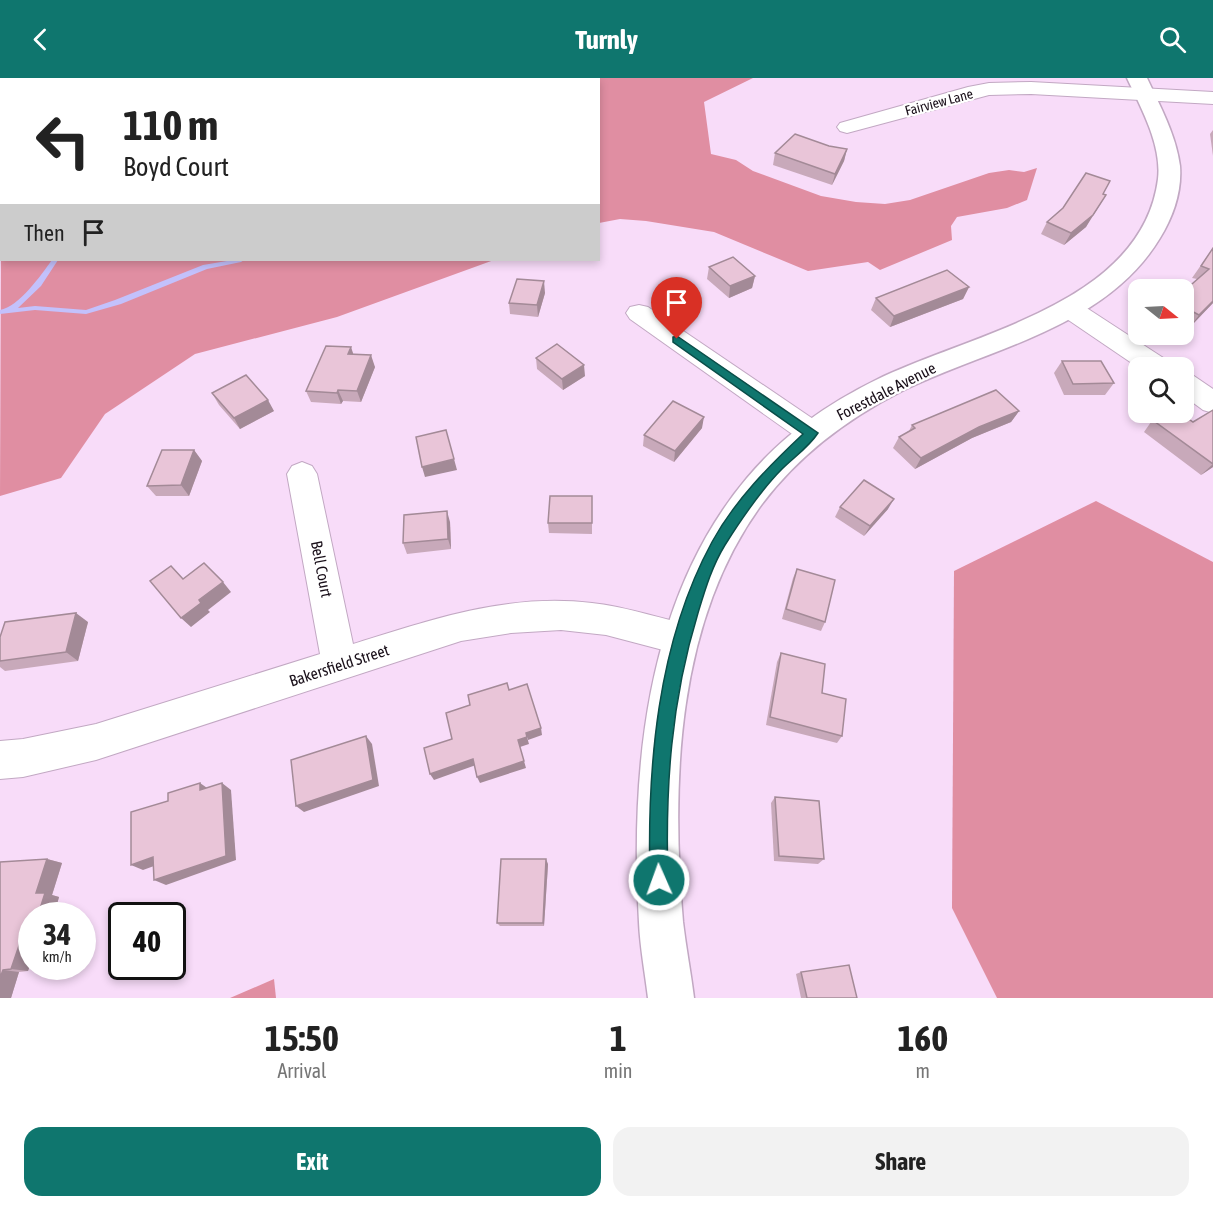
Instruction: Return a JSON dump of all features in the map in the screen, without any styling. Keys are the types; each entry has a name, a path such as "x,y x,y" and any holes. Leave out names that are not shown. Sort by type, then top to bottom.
{"street":[{"name":"Fairview Lane","path":"848,127 989,89 1141,87 1213,98"},
{"name":"Forestdale Avenue","path":"671,998 661,923 657,816 663,738 682,639 701,578 718,544 749,498 777,466 812,433 845,408 908,377 1070,309 1100,289 1142,249 1157,225 1166,202 1169,179 1168,157 1141,87"},
{"path":"1070,309 1142,357"},
{"path":"639,313 812,433"},
{"path":"1194,390 1213,403"},
{"name":"Bell Court","path":"302,474 340,665"},
{"name":"Bakersfield Street","path":"0,760 23,758 96,742 461,626 500,619 548,615 596,618 682,639"}],"shaded area":[{"path":"600,78 753,78 704,102 711,154 736,160 753,171 821,196 885,204 910,200 989,173 1009,170 1024,172 1037,168 1027,200 1007,208 957,217 951,226 952,240 880,270 868,262 808,271 714,232 620,219 600,223"},
{"path":"1,261 491,261 337,317 195,354 105,414 61,478 0,496"},
{"path":"1096,501 1213,562 1213,998 997,998 952,908 954,571"},
{"path":"274,979 276,998 230,998"}],"building":[{"path":"795,134 829,146 847,149 835,174 775,153"},
{"path":"1086,173 1110,181 1103,194 1106,195 1093,215 1071,233 1047,222 1063,208"},
{"path":"1213,248 1213,301 1199,315 1194,312 1194,282 1209,269 1201,266"},
{"path":"733,257 755,276 730,286 709,267"},
{"path":"947,270 969,287 894,316 876,298"},
{"path":"517,279 544,281 537,305 509,303"},
{"path":"557,344 584,365 562,379 536,358"},
{"path":"326,346 351,347 348,354 371,355 357,391 338,390 337,393 306,391"},
{"path":"1062,361 1101,361 1114,383 1073,384"},
{"path":"246,375 268,400 234,418 212,393"},
{"path":"996,390 1019,411 979,427 921,458 899,437 915,428 912,425"},
{"path":"673,401 704,417 675,451 644,435"},
{"path":"1213,410 1213,464 1157,423 1194,421"},
{"path":"446,430 454,459 422,467 416,437"},
{"path":"162,450 194,450 181,485 147,486"},
{"path":"864,480 894,499 870,526 840,507"},
{"path":"550,496 592,496 592,523 548,523"},
{"path":"447,511 448,539 403,543 404,515"},
{"path":"204,563 223,582 199,600 201,603 181,618 150,581 171,566 183,579"},
{"path":"797,569 835,580 825,622 786,609"},
{"path":"76,613 66,652 0,661 0,637 5,622"},
{"path":"781,653 825,664 822,693 846,699 842,736 770,717"},
{"path":"507,683 509,690 527,684 541,728 526,733 527,737 518,740 524,761 477,777 473,759 430,774 424,748 452,739 446,713 470,705 468,695"},
{"path":"366,736 373,780 296,806 291,760"},
{"path":"200,783 200,790 222,783 226,856 154,880 153,857 131,865 131,812 168,801 168,793"},
{"path":"775,797 819,801 824,859 779,856"},
{"path":"47,859 36,893 45,893 42,902 18,902 18,949 11,969 3,970 0,978 0,862"},
{"path":"501,859 546,859 543,923 497,923"},
{"path":"849,965 857,998 807,998 801,972"}],"waterway":[{"path":"10,311 39,284 54,261"},
{"path":"10,311 35,308 86,312 118,302 205,267 236,261"},
{"path":"0,312 10,311"}],"route":[{"path":"659,880 657,816 663,738 677,656 701,578 718,544 749,498 777,466 812,433 677,339"}]}
